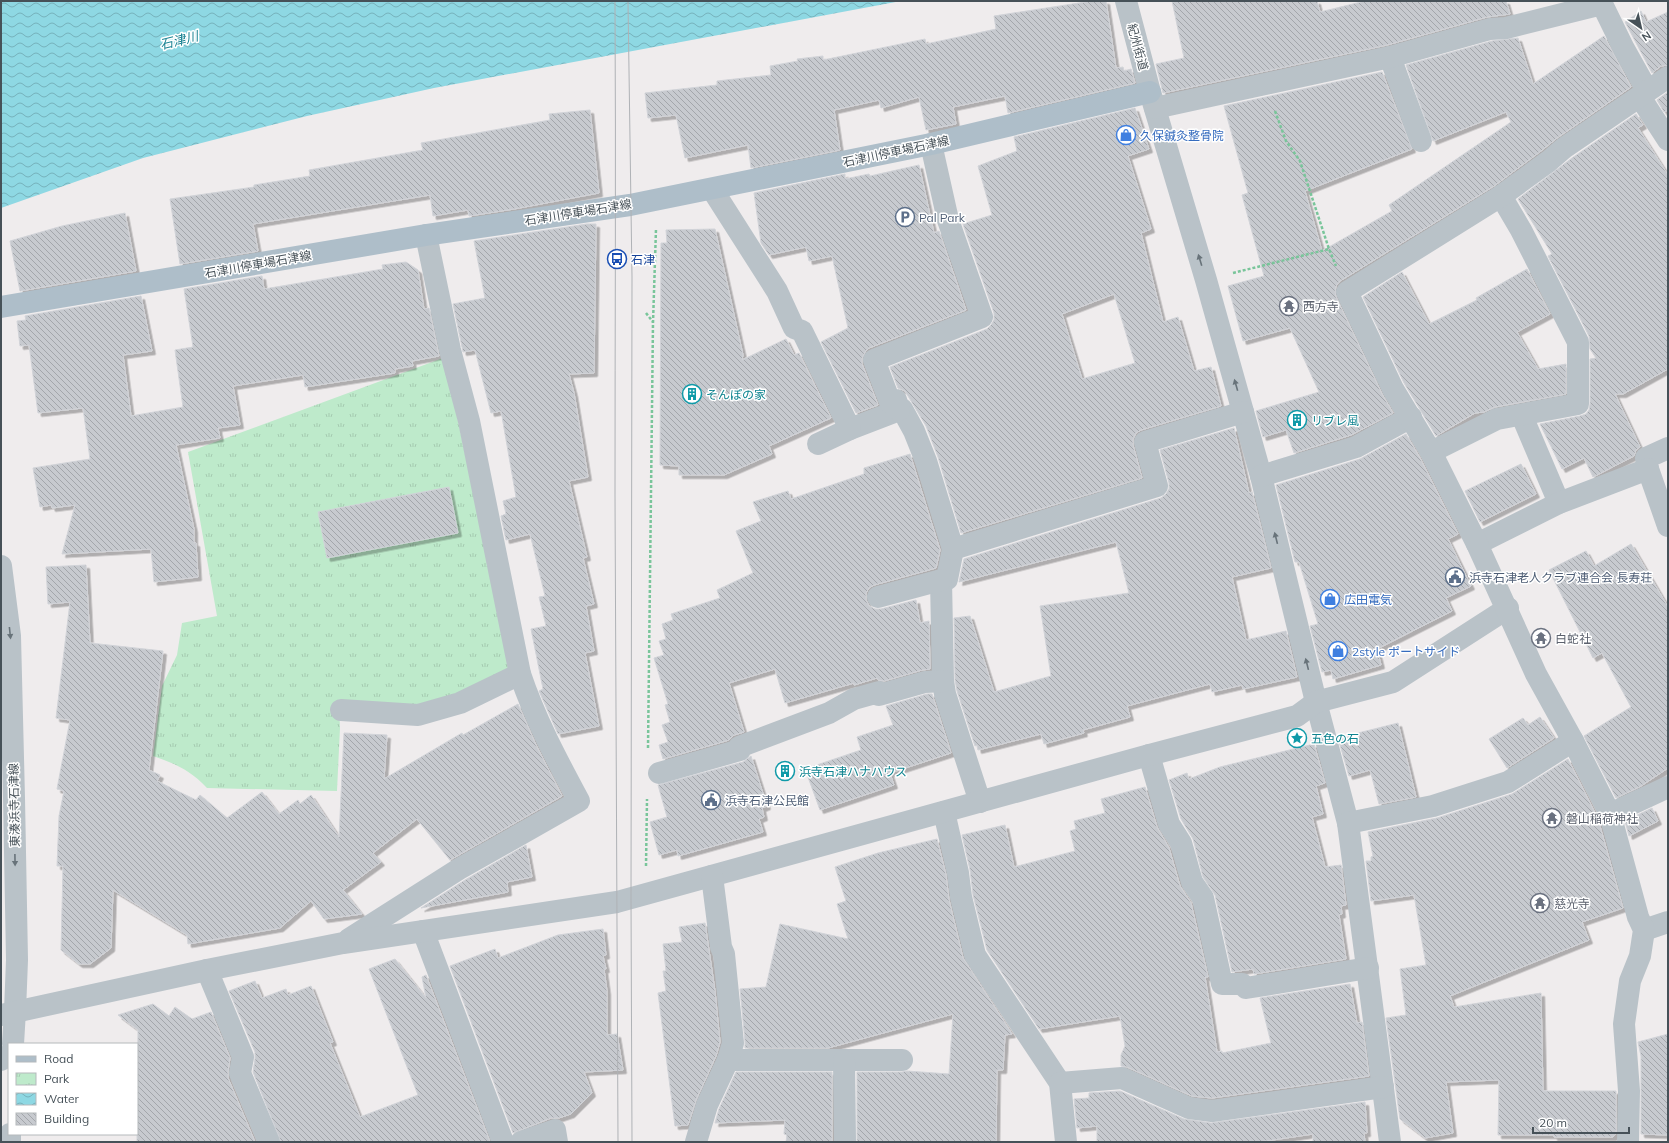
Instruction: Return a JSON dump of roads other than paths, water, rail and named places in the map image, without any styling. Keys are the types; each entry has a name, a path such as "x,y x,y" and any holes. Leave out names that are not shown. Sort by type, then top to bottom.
{"main road":[{"name":"石津川停車場石津線","path":"1,307 426,235 657,200 1153,100"}],"street":[{"name":"紀州街道","path":"1126,1 1261,476 1316,702 1348,822 1390,1142"},
{"path":"1153,100 1268,83 1390,57 1490,29 1506,28 1602,4 1644,94 1668,140"},
{"path":"1390,57 1421,141"},
{"path":"1628,1142 1629,1091 1624,1024 1630,981 1640,956 1644,930 1638,917 1610,814 1573,741 1536,674 1508,608 1477,544 1431,452 1393,389 1347,292 1501,196 1549,161 1564,148 1668,77"},
{"path":"878,598 946,579 953,549 926,461 914,432 902,409 900,410 896,400 890,402 874,360 982,318 948,220 931,144"},
{"path":"712,189 777,291 794,328 802,331 850,429"},
{"path":"1431,452 1497,419 1522,416 1578,404 1578,342 1521,230 1501,196"},
{"path":"343,943 459,869 579,801 546,740 529,701 520,674 469,421 450,350 426,235"},
{"path":"818,444 850,429 900,410"},
{"path":"953,549 1157,486 1145,442 1243,412"},
{"path":"1522,416 1559,503"},
{"path":"1261,476 1356,447 1411,418"},
{"path":"1668,448 1646,458 1648,469 1668,526"},
{"path":"1477,544 1559,503 1648,469"},
{"name":"東湊浜寺石津線","path":"1,566 10,636 17,960 8,1013 12,1043"},
{"path":"941,580 943,681 945,694 980,802"},
{"path":"8,1013 343,943 617,902 1149,755 1297,716 1316,702 1394,682 1508,608"},
{"path":"341,710 418,715 460,703 520,674"},
{"path":"659,773 740,750 739,747 829,713 854,699 879,692 879,695 925,682 943,681"},
{"path":"1348,822 1433,806 1508,782 1573,741"},
{"path":"1149,755 1169,824 1181,843 1192,882 1203,898 1222,984 1242,984 1246,988 1368,968"},
{"path":"1610,814 1668,787"},
{"path":"944,812 958,873 961,897 975,955 1060,1083 1066,1142"},
{"path":"696,1142 707,1106 728,1060 733,1043 724,954 721,947 712,876"},
{"path":"1644,930 1668,922"},
{"path":"423,931 503,1142"},
{"path":"208,970 243,1057 240,1073 269,1142"},
{"path":"728,1060 902,1060"},
{"path":"844,1061 845,1142"},
{"path":"1060,1083 1122,1078 1189,1108 1212,1111 1383,1087"},
{"path":"520,1142 555,1130 558,1142"}],"water":[{"name":"石津川","path":"1,1 901,1 434,88 307,116 143,158 1,208"}],"tram line":[{"path":"615,1 615,494 618,1142"},
{"path":"628,1 632,277 632,1142"}],"place":[{"name":"久保鍼灸整骨院","path":"1126,135"},
{"name":"Pal Park","path":"905,217"},
{"name":"石津","path":"617,259"},
{"name":"西方寺","path":"1289,306"},
{"name":"そんぽの家","path":"692,394"},
{"name":"リブレ風","path":"1297,420"},
{"name":"浜寺石津老人クラブ連合会 長寿荘","path":"1455,577"},
{"name":"広田電気","path":"1330,599"},
{"name":"白蛇社","path":"1541,638"},
{"name":"2style ポートサイド","path":"1338,651"},
{"name":"五色の石","path":"1297,738"},
{"name":"浜寺石津ハナハウス","path":"785,771"},
{"name":"浜寺石津公民館","path":"711,800"},
{"name":"磐山稲荷神社","path":"1552,818"},
{"name":"慈光寺","path":"1540,903"}]}
